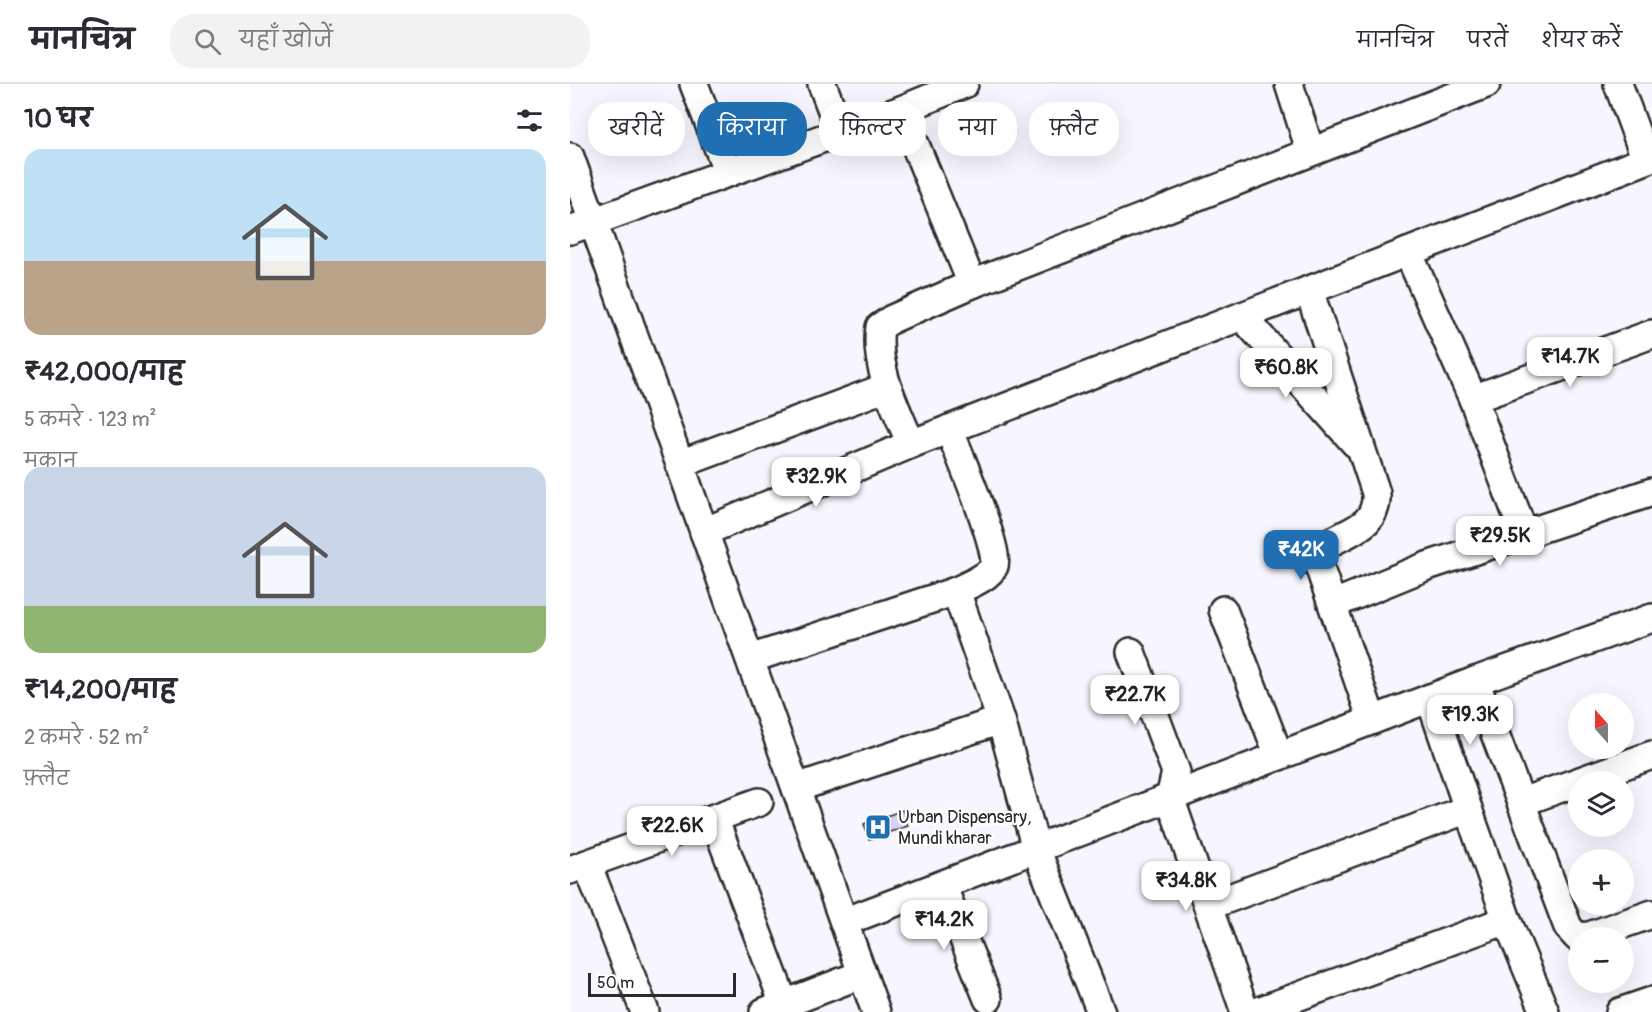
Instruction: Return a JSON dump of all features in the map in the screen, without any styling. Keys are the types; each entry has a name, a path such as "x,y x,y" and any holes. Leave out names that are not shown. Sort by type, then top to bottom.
{"street":[{"path":"694,84 728,173"},
{"path":"822,84 829,102"},
{"path":"920,102 963,84"},
{"path":"1289,84 1310,150"},
{"path":"911,444 887,387 877,344 880,327 892,319 972,284 1310,150 1486,84"},
{"path":"704,532 911,444 1309,290 1408,252 1649,169 1618,84"},
{"path":"582,226 819,139"},
{"path":"920,156 972,284"},
{"path":"570,158 582,226 680,464 876,1012"},
{"path":"1408,252 1473,399 1525,536"},
{"path":"1309,290 1376,493 1377,508 1372,518 1324,546 1319,566 1334,604 1371,720"},
{"path":"1242,316 1364,452"},
{"path":"1473,399 1652,334"},
{"path":"680,464 887,387"},
{"path":"750,659 956,591 987,574 994,567 996,559 991,539 949,429"},
{"path":"1334,604 1427,566 1525,536 1652,492"},
{"path":"956,591 1000,720 1036,849 1101,1012"},
{"path":"1223,610 1279,756"},
{"path":"844,922 1474,681 1652,618"},
{"path":"1131,652 1176,772 1170,798 1245,1012"},
{"path":"1474,681 1569,927 1577,937 1589,936 1652,914"},
{"path":"1430,698 1507,920 1545,1012"},
{"path":"796,788 1000,720"},
{"path":"1522,802 1652,754"},
{"path":"645,1012 578,867 759,802"},
{"path":"1208,906 1468,809"},
{"path":"714,818 774,1008 862,974"},
{"path":"942,885 988,999"},
{"path":"1256,1012 1507,920"},
{"path":"1620,1012 1652,1001"}],"building":[{"path":"903,810 908,826 869,839 864,824"}],"place":[{"name":"Urban Dispensary, Mundi kharar","path":"878,827"}]}
